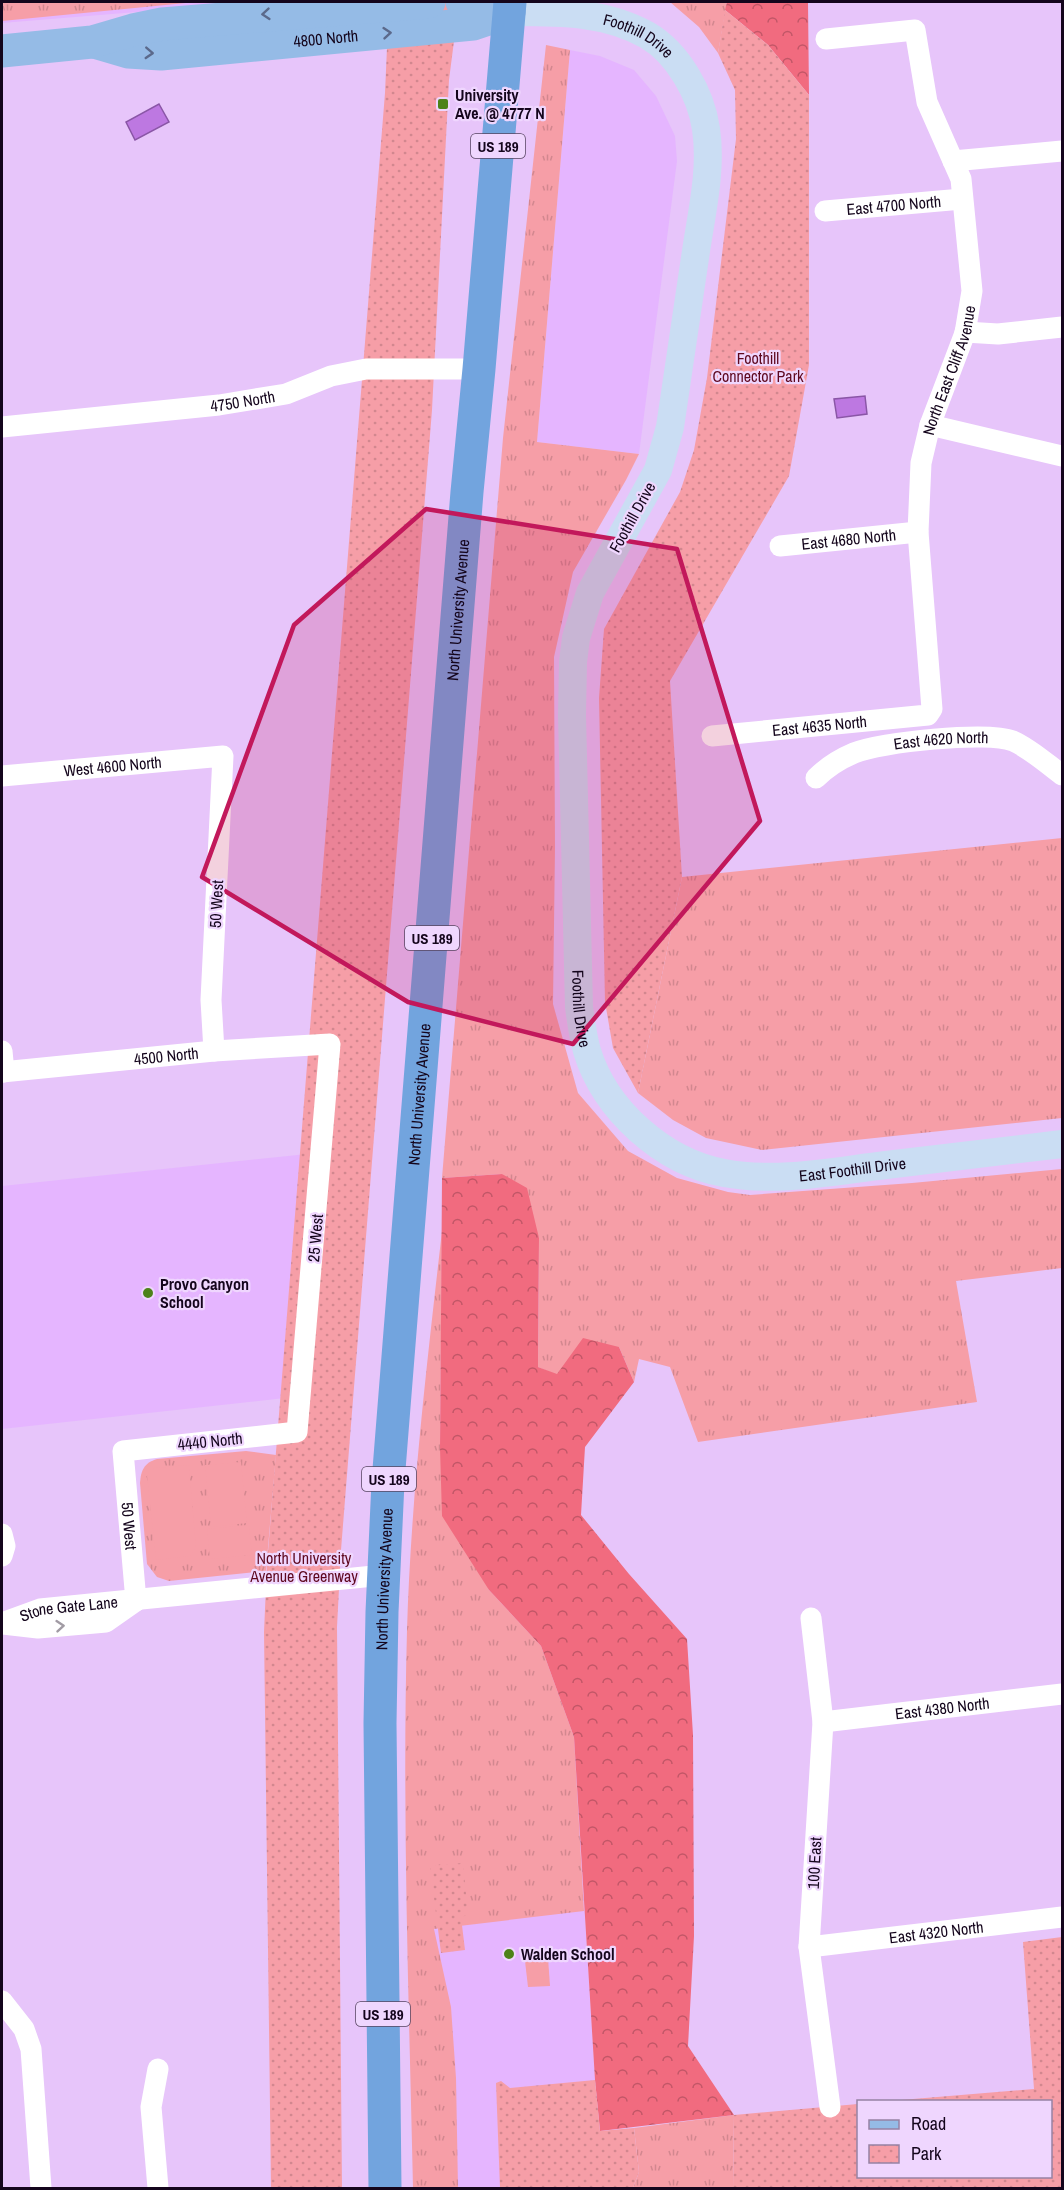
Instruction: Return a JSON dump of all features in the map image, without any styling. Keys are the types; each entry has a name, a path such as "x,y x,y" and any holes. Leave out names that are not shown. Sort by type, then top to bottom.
{"highway":[{"name":"North University Avenue","path":"386,2188 380,1734 388,1482 466,503 509,7"}],"main road":[{"name":"4800 North","path":"2,51 92,42 162,24 429,2"},
{"path":"462,2 509,7"},
{"name":"4800 North","path":"92,42 128,52 161,54 473,24 509,7"},
{"name":"Foothill Drive","path":"509,7 596,16 646,35 674,58 685,73 706,129 707,175 672,418 665,451 658,470 590,593 576,638 573,662 572,715 578,967 582,1027 588,1053 608,1094 626,1116 649,1137"},
{"name":"East Foothill Drive","path":"649,1137 665,1150 691,1163 723,1173 792,1176 1062,1144"}],"street":[{"name":"North East Cliff Avenue","path":"826,39 915,30 927,102 961,179 972,291 965,332 930,425 921,463 918,532 933,701 928,715"},
{"path":"953,161 1062,151"},
{"name":"East 4700 North","path":"825,211 962,199"},
{"path":"965,332 998,334 1062,327"},
{"name":"4750 North","path":"2,427 219,405 286,394 331,376 366,369 479,369"},
{"path":"930,425 1062,456"},
{"name":"East 4680 North","path":"780,546 918,532"},
{"name":"East 4635 North","path":"712,736 928,715"},
{"name":"East 4620 North","path":"816,778 834,763 855,752 878,746 987,736 1014,741 1062,775"},
{"name":"West 4600 North","path":"2,776 223,756"},
{"name":"50 West","path":"214,1051 211,1000 223,756"},
{"name":"4500 North","path":"2,1065 330,1044"},
{"name":"25 West","path":"297,1432 330,1044"},
{"name":"4440 North","path":"123,1451 297,1432"},
{"name":"50 West","path":"123,1451 136,1600"},
{"path":"2,1534 5,1546 2,1556"},
{"name":"Stone Gate Lane","path":"2,1623 40,1609 384,1575"},
{"name":"100 East","path":"811,1618 823,1722 809,1947 830,2107"},
{"name":"East 4380 North","path":"823,1722 1062,1694"},
{"name":"East 4320 North","path":"809,1947 1062,1917"},
{"path":"2,2001 24,2029 31,2049 41,2188"},
{"path":"158,2068 151,2107 158,2188"}],"highlighted area":[{"path":"426,509 677,549 760,821 573,1044 408,1002 202,877 294,625"}],"shaded area":[{"path":"2,2 260,2 2,23"},
{"path":"570,50 600,56 634,70 656,96 675,136 677,161 639,454 537,442"},
{"path":"159,104 169,122 135,140 126,122"},
{"path":"865,396 867,414 837,418 834,399"},
{"name":"Provo Canyon School","path":"307,1154 285,1398 2,1429 2,1186"},
{"name":"Walden School","path":"574,1737 600,2131 634,2128 633,2188 437,2188 433,1929"}],"green space":[{"path":"2,2 196,2 2,21"},
{"name":"North University Avenue Greenway","path":"389,2 459,2 449,80 432,410 341,1550 337,1627 342,2188 271,2188 264,1632 267,1564 385,93"},
{"path":"670,2 727,2 718,53 699,27"},
{"path":"727,2 808,2 809,95 768,45 725,10"},
{"name":"Foothill Connector Park","path":"725,10 768,45 809,95 809,365 789,476 670,681 682,877 638,1093 613,1048 605,1002 599,698 604,629 680,492 694,450 707,378 736,139 735,90 718,53"},
{"path":"546,45 570,50 537,442 639,454 573,572 554,657 553,1004 578,1093 628,1151 677,1178 728,1192 750,1195 1062,1169 1062,1268 956,1281 977,1402 698,1442 670,1367 639,1359 634,1382 619,1347 557,1375 538,1367 539,1238 502,1174 442,1178 503,438"},
{"path":"1062,838 1062,1118 762,1150 706,1138 673,1120 638,1093 682,877"},
{"path":"502,1174 527,1188 539,1238 538,1367 557,1374 583,1338 619,1347 634,1382 585,1447 581,1515 629,1574 687,1639 693,1735 694,1936 688,2046 734,2115 600,2131 574,1737 541,1646 489,1590 442,1516 440,1448 442,1178"},
{"path":"442,1231 440,1448 489,1590 541,1646 574,1737 584,1911 434,1929 451,2007 456,2078 458,2188 413,2188 406,1839 407,1630 416,1480"},
{"path":"246,1451 276,1455 266,1571 169,1581 157,1577 147,1564 140,1483 144,1468 157,1459"},
{"path":"241,1462 247,1523 211,1527 205,1465"},
{"path":"189,1465 196,1547 190,1556 156,1560 147,1476 154,1468"},
{"path":"249,1525 252,1555 210,1559 207,1529"},
{"path":"463,1863 468,1915 461,1917 465,1950 441,1953 430,1866"},
{"path":"1062,1937 1062,2188 733,2188 734,2115 857,2104 857,2178 1052,2178 1052,2100 901,2100 1034,2089 1023,1942"},
{"path":"548,1958 550,1986 528,1987 525,1961"},
{"path":"595,2080 600,2131 634,2128 639,2172 633,2188 500,2188 496,2083 501,2081 510,2088"},
{"path":"734,2115 733,2188 633,2188 639,2172 634,2128"}],"place":[{"name":"University Ave. @ 4777 N","path":"443,104"},
{"name":"Provo Canyon School","path":"148,1293"},
{"name":"Walden School","path":"509,1954"}]}
